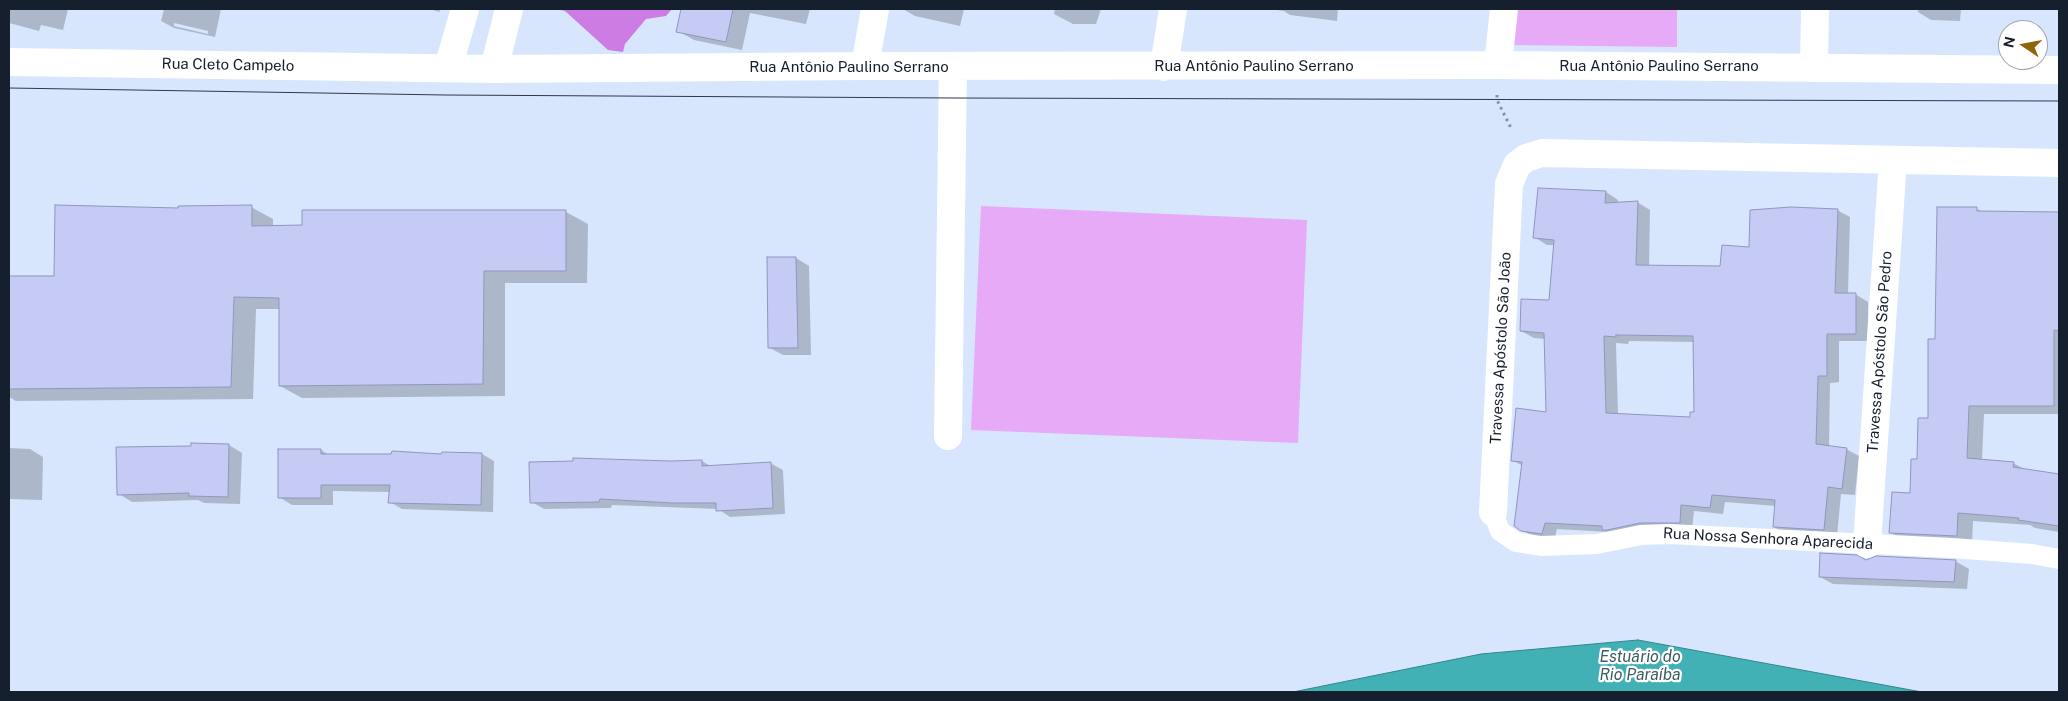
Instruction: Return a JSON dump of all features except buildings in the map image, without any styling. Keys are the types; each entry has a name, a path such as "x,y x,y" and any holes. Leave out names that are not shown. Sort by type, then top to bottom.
{"street":[{"path":"448,68 465,9"},
{"path":"494,69 509,9"},
{"path":"865,66 875,9"},
{"path":"1164,66 1173,9"},
{"path":"1498,65 1504,9"},
{"path":"1814,67 1815,9"},
{"name":"Rua Cleto Campelo","path":"9,62 448,68"},
{"name":"Rua Antônio Paulino Serrano","path":"448,68 1498,65 2059,70"},
{"path":"948,436 954,66"},
{"path":"1526,158 1542,153 2059,163"},
{"name":"Travessa Apóstolo São João","path":"1493,512 1509,184 1517,165 1526,158"},
{"name":"Travessa Apóstolo São Pedro","path":"1867,544 1893,160"}],"lane":[{"name":"Rua Nossa Senhora Aparecida","path":"1493,512 1500,530 1516,542 1541,546 1597,544 1641,535 1669,534 1960,548 2032,554 2059,559"}],"path":[{"path":"1498,65 1497,100 1526,158"}],"shaded area":[{"path":"557,9 672,9 666,16 646,19 625,44 623,52 608,50 565,11"},
{"path":"1512,9 1677,9 1677,47 1510,45"},
{"path":"981,206 1307,220 1298,443 971,430"}],"water":[{"name":"Estuário do Rio Paraíba","path":"1638,640 1922,692 1293,692 1481,654"}],"tram line":[{"path":"9,88 445,95 2059,101"}]}
